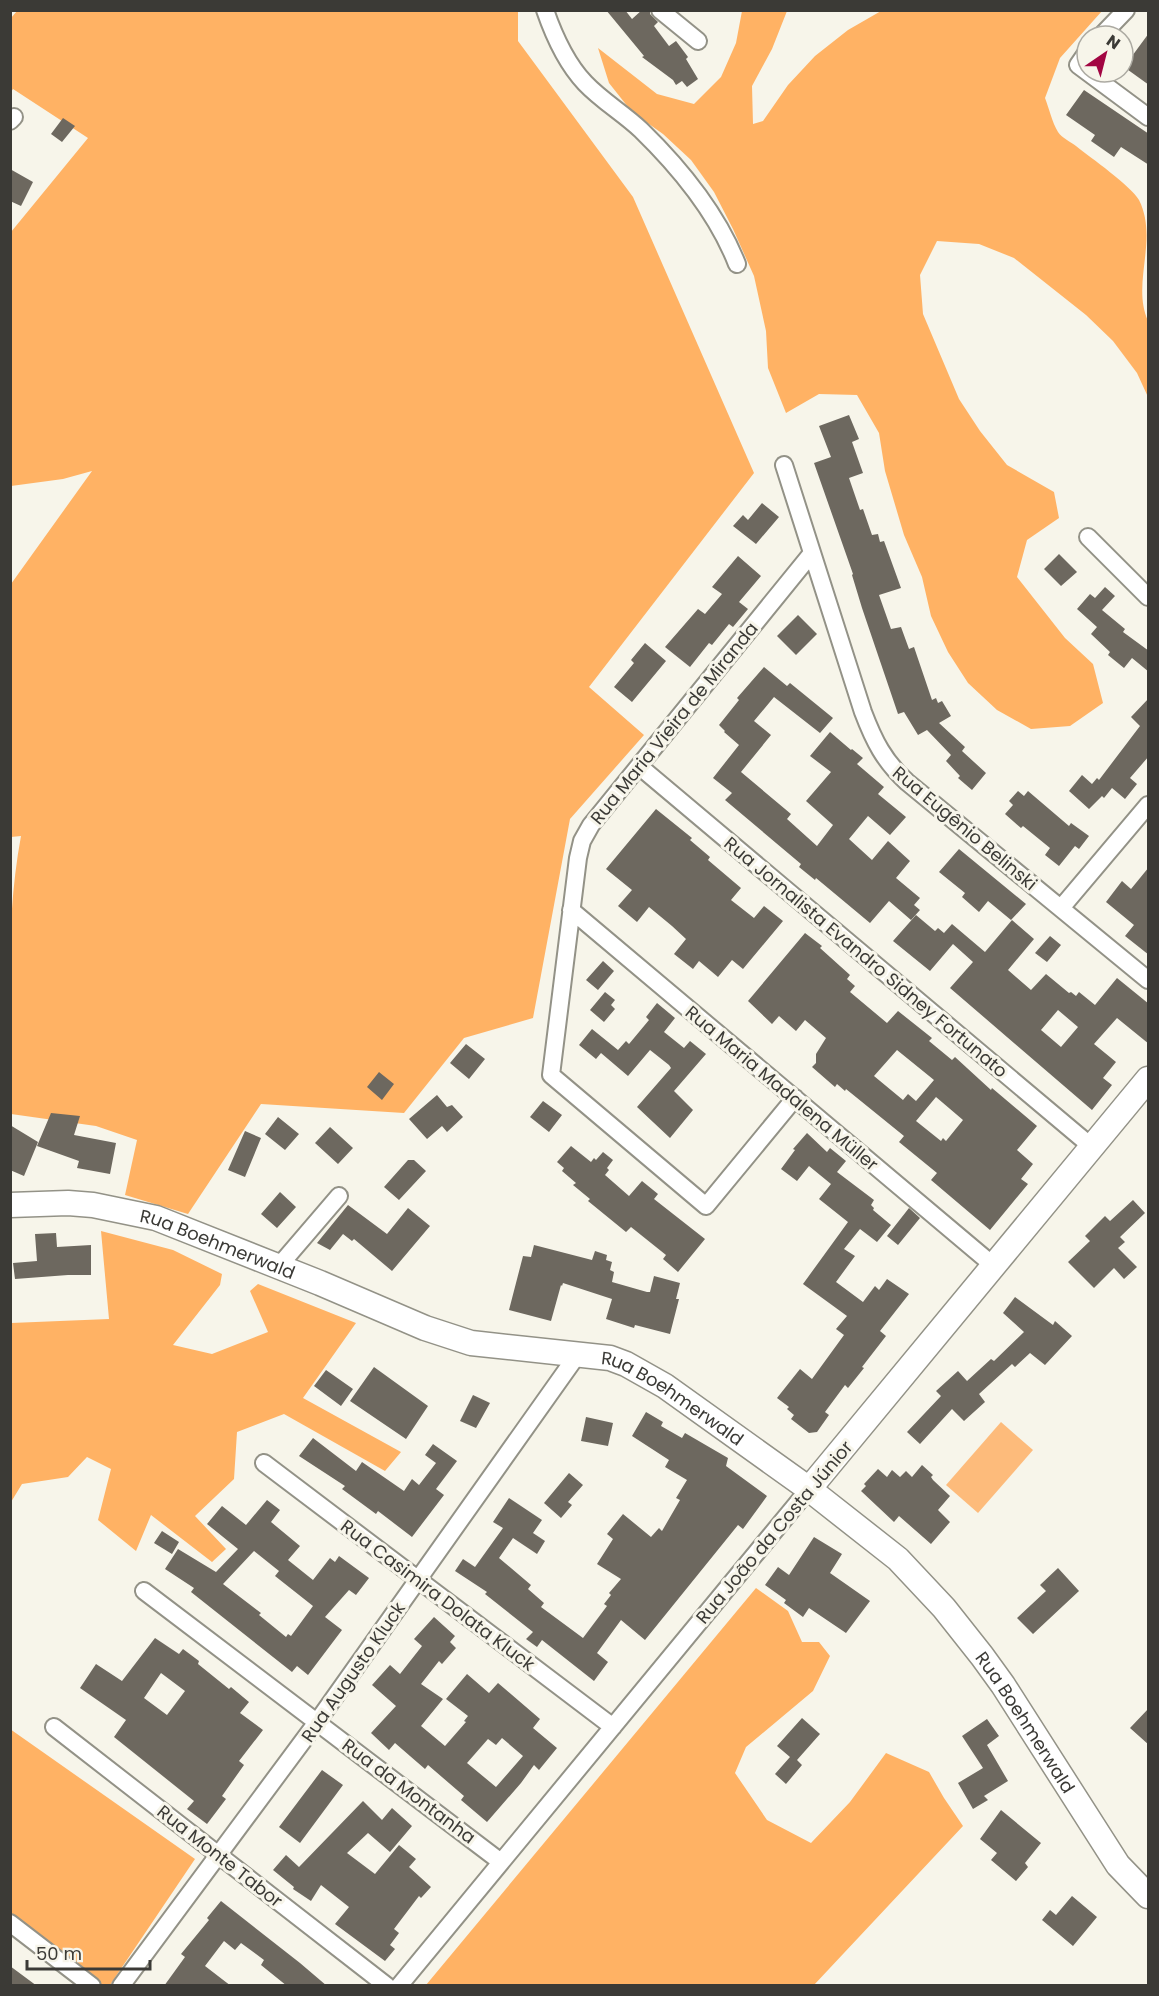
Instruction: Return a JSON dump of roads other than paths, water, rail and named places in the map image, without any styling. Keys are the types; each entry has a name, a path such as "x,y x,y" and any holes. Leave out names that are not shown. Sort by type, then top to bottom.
{"main road":[{"name":"Rua João da Costa Júnior","path":"809,1489 1149,1079"},
{"name":"Rua Boehmerwald","path":"10,1204 68,1203 125,1210 184,1227 425,1328 471,1343 609,1358 642,1372 809,1489 898,1559 944,1608 1004,1685 1118,1864 1149,1896"}],"street":[{"path":"545,10 555,36 571,66 584,82 662,150 716,222 737,264"},
{"path":"660,10 698,41"},
{"path":"1113,24 1126,10"},
{"path":"1111,84 1149,117"},
{"name":"Rua Eugênio Belinski","path":"784,465 864,712 871,732 887,762 907,782 1149,980"},
{"path":"1088,537 1149,597"},
{"name":"Rua Maria Vieira de Miranda","path":"795,1098 706,1206 551,1076 571,910 582,841 591,825 812,553"},
{"name":"Rua Jornalista Evandro Sidney Fortunato","path":"639,766 1092,1147"},
{"path":"1061,908 1149,805"},
{"name":"Rua Maria Madalena Müller","path":"571,910 994,1266"},
{"path":"279,1266 339,1196"},
{"name":"Rua Augusto Kluck","path":"121,1986 220,1856 317,1722 578,1354"},
{"name":"Rua Casimira Dolata Kluck","path":"264,1463 613,1727"},
{"name":"Rua João da Costa Júnior","path":"399,1986 809,1489"},
{"name":"Rua da Montanha","path":"144,1591 501,1862"},
{"name":"Rua Monte Tabor","path":"54,1727 387,1986"},
{"path":"10,1923 92,1986"}]}
